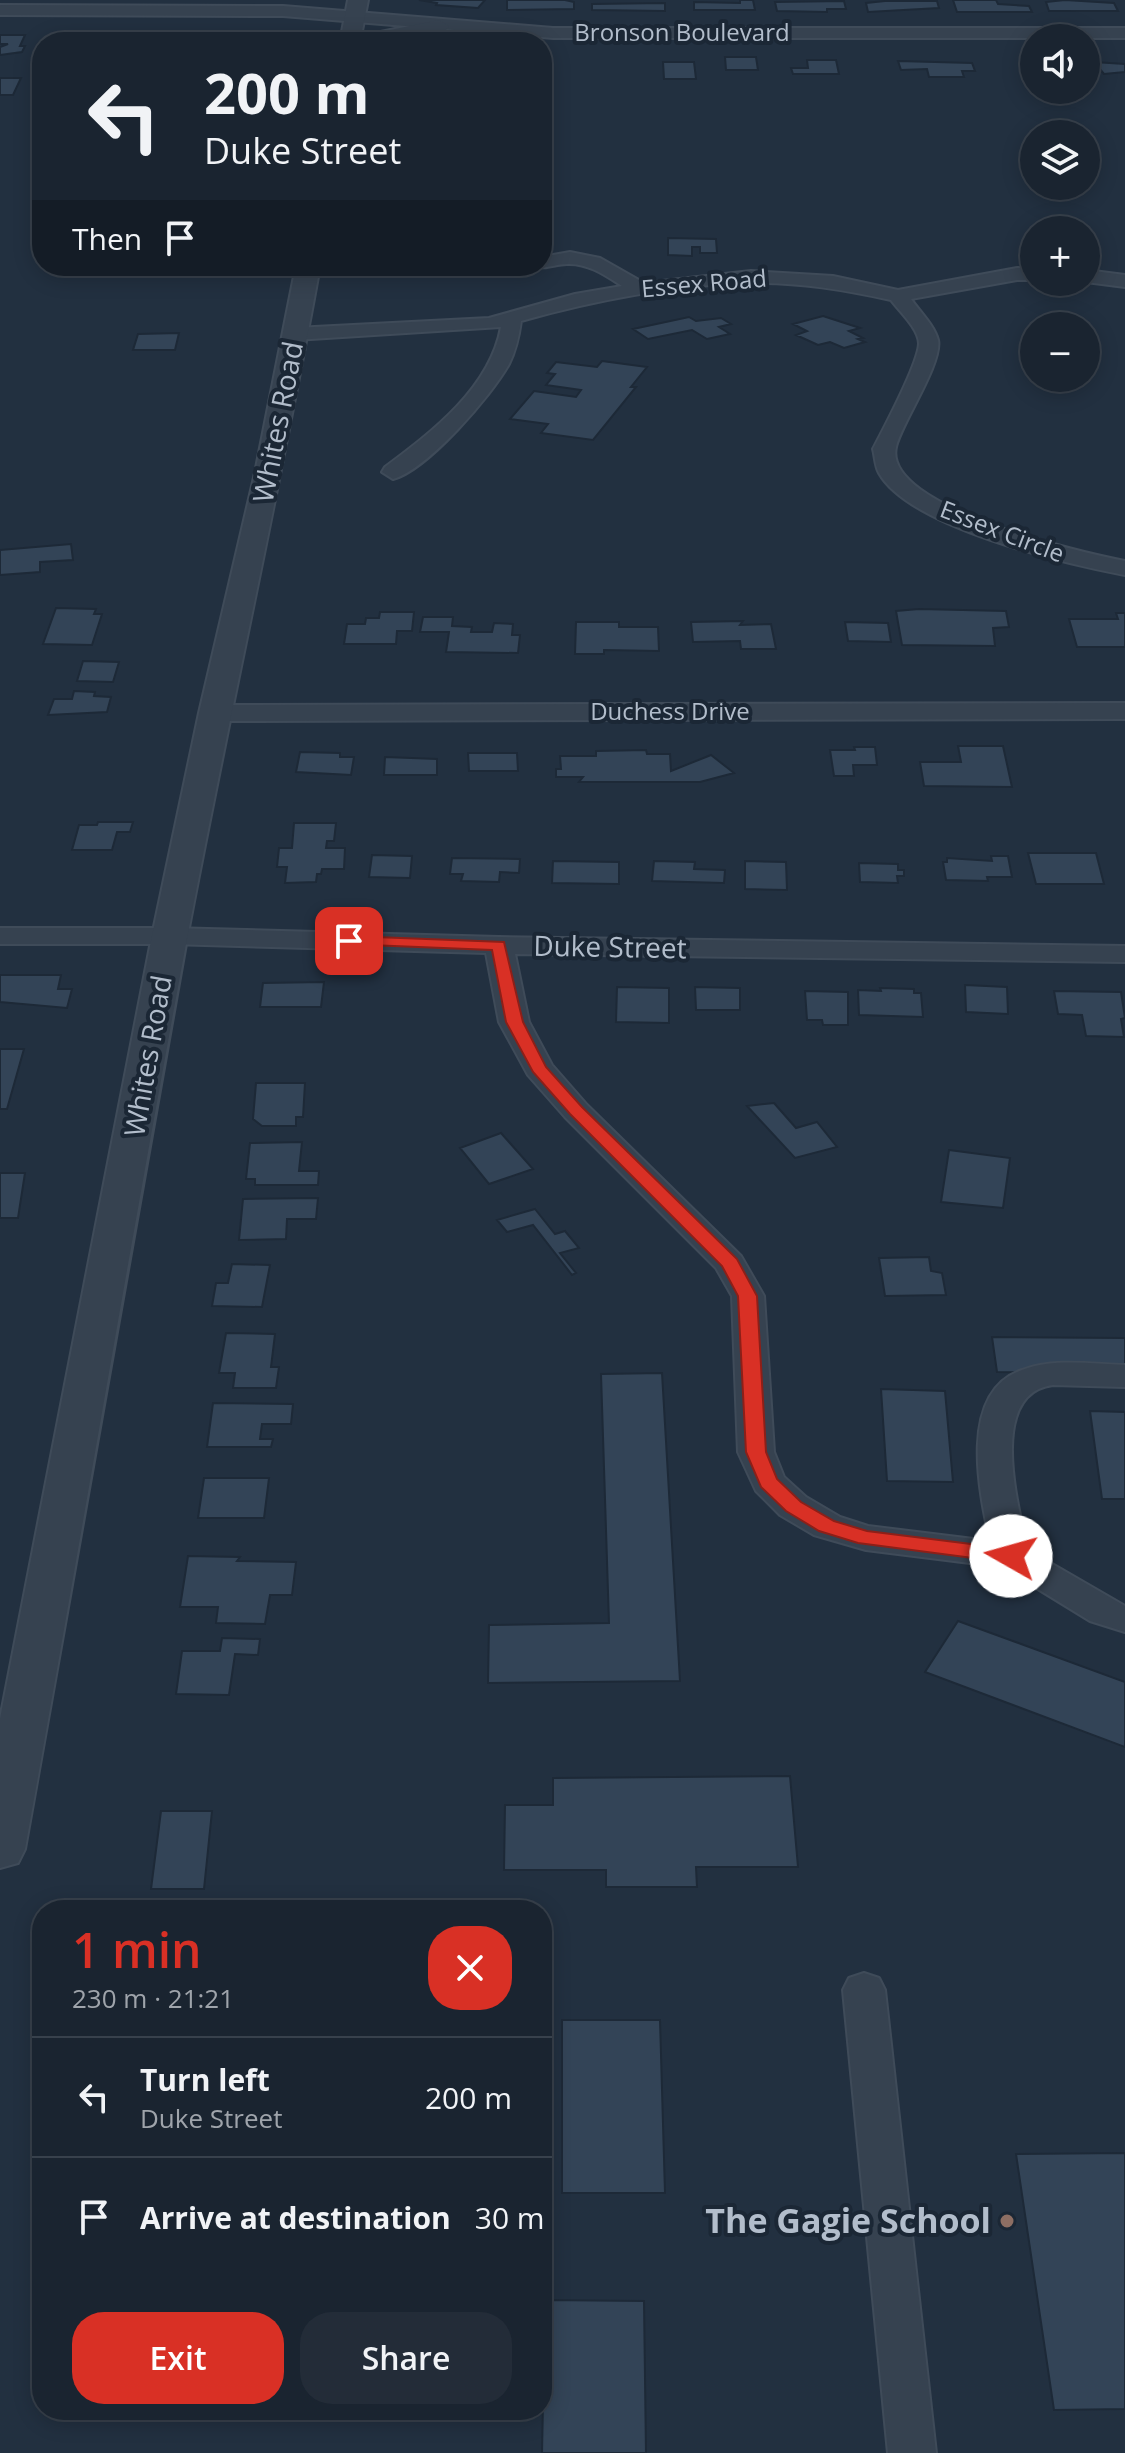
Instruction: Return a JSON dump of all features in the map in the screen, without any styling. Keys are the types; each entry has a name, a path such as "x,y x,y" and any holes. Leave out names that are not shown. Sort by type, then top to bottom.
{"street":[{"name":"Bronson Boulevard","path":"0,10 356,9 439,26 550,32"},
{"path":"352,32 356,9"},
{"path":"409,32 439,26"},
{"name":"Bronson Boulevard","path":"552,32 1125,33"},
{"path":"1020,253 1010,257 1020,268"},
{"path":"552,261 588,258 640,289"},
{"path":"898,296 1020,275"},
{"path":"1100,275 1125,281"},
{"name":"Whites Road","path":"0,1849 170,936 215,713 269,473 306,276"},
{"path":"544,276 575,300"},
{"name":"Essex Road","path":"297,323 432,329 490,324 575,300 640,289 751,277 833,282 898,296"},
{"name":"Essex Circle","path":"898,296 924,330 929,344 908,402 884,449 882,457 891,476 941,511 1004,538 1071,559 1125,568"},
{"path":"393,472 448,427 494,371 511,335 512,319"},
{"name":"Duchess Drive","path":"215,713 1125,711"},
{"name":"Duke Street","path":"0,936 170,936 499,945 1125,954"},
{"path":"499,945 514,1022 539,1069 576,1111 730,1263 748,1296 756,1452 769,1483 793,1506 827,1526 866,1538 1011,1556 1103,1612 1125,1619"},
{"path":"1011,1556 996,1479 996,1431 1004,1403 1013,1388 1031,1378 1125,1376"},
{"path":"864,1990 912,2453"}],"building":[{"path":"419,0 485,0 478,8 436,5"},
{"path":"507,0 565,0 574,2 574,9 507,10"},
{"path":"740,0 753,0 755,10 694,10 694,2 740,3"},
{"path":"953,0 996,0 998,4 1029,6 1032,12 957,12"},
{"path":"844,1 846,9 827,9 827,12 777,11 775,2"},
{"path":"937,1 939,8 868,12 866,3"},
{"path":"1046,2 1114,3 1118,11 1049,11"},
{"path":"665,3 665,11 592,10 592,4"},
{"path":"0,35 25,35 20,46 25,46 22,52 0,55 0,47 8,44 0,44"},
{"path":"725,57 756,57 758,70 726,70"},
{"path":"807,60 836,60 839,74 793,74 791,68 808,68"},
{"path":"898,61 972,63 975,71 962,71 964,77 929,77 927,69 901,70"},
{"path":"663,62 694,62 696,79 664,79"},
{"path":"1100,62 1125,64 1125,72 1104,74"},
{"path":"0,78 21,78 13,95 0,95"},
{"path":"668,238 716,239 717,253 700,253 700,247 692,247 692,256 668,255"},
{"path":"823,316 860,328 849,331 865,342 844,348 830,342 818,345 796,335 807,331 793,324"},
{"path":"689,317 696,321 721,318 731,324 719,327 730,334 707,339 692,330 648,339 633,329"},
{"path":"179,333 175,350 133,350 138,334"},
{"path":"602,361 647,367 631,387 636,387 593,440 541,433 548,424 510,419 534,391 576,397 581,390 546,385 555,374 547,373 556,362 597,367"},
{"path":"71,544 73,560 40,562 40,572 0,575 0,550"},
{"path":"56,608 96,609 94,614 102,614 92,645 43,644"},
{"path":"896,611 1006,611 1009,627 993,628 995,646 902,645"},
{"path":"380,612 414,612 412,631 397,631 396,644 344,644 347,624 365,624 366,618 379,618"},
{"path":"1116,613 1125,613 1125,647 1077,647 1069,619 1118,619"},
{"path":"423,617 453,617 452,626 472,627 471,632 492,632 494,623 513,624 512,635 520,635 518,653 446,652 449,632 420,632"},
{"path":"743,621 740,625 771,624 776,649 741,649 740,641 693,642 691,622"},
{"path":"576,622 619,622 619,627 658,627 659,651 604,650 604,654 575,654"},
{"path":"845,622 888,623 891,642 848,641"},
{"path":"83,661 119,662 113,682 77,681"},
{"path":"74,691 111,697 107,712 48,715 54,699 72,699"},
{"path":"958,746 1003,746 1012,787 924,786 920,762 961,762"},
{"path":"854,747 875,747 877,765 853,765 854,776 834,776 830,750 855,750"},
{"path":"646,750 647,754 670,754 671,771 711,755 734,773 700,782 579,782 583,777 556,777 556,769 561,769 560,756 596,756 596,751"},
{"path":"300,752 340,753 340,757 354,757 351,775 296,772"},
{"path":"468,753 517,753 518,771 469,771"},
{"path":"385,757 437,759 437,775 384,775"},
{"path":"98,822 133,822 130,832 117,832 112,850 72,850 79,825 97,825"},
{"path":"294,823 336,823 334,841 327,841 326,848 345,848 344,869 322,869 321,874 317,874 316,882 285,883 287,867 277,867 279,848 292,848"},
{"path":"1028,853 1096,853 1104,884 1036,884"},
{"path":"372,855 412,856 410,878 369,877"},
{"path":"991,856 1008,856 1012,877 987,877 988,881 946,880 943,862 947,862 947,858 992,861"},
{"path":"452,858 520,859 519,873 500,872 499,882 461,881 463,874 450,874"},
{"path":"553,861 619,862 619,884 552,883"},
{"path":"654,861 695,862 694,869 725,870 724,883 652,881"},
{"path":"745,861 786,862 787,890 745,889"},
{"path":"859,863 898,864 898,870 904,870 904,876 897,876 898,883 860,882"},
{"path":"0,975 61,975 58,989 72,989 67,1008 0,1002"},
{"path":"324,982 321,1007 260,1007 263,983"},
{"path":"965,985 1007,987 1008,1014 966,1012"},
{"path":"617,987 669,988 669,1023 616,1022"},
{"path":"695,987 740,988 740,1010 696,1010"},
{"path":"880,988 914,989 914,993 921,993 923,1017 859,1015 858,990 881,991"},
{"path":"805,991 848,992 848,1025 823,1025 822,1020 807,1020"},
{"path":"1054,991 1121,992 1124,1037 1086,1036 1082,1015 1058,1014"},
{"path":"0,1049 24,1049 7,1109 0,1109"},
{"path":"256,1083 305,1083 303,1117 296,1117 296,1126 262,1126 253,1119"},
{"path":"774,1103 796,1128 817,1122 837,1147 795,1158 747,1106"},
{"path":"501,1133 533,1169 489,1184 460,1148"},
{"path":"302,1142 299,1171 319,1171 318,1185 255,1185 255,1179 246,1179 250,1143"},
{"path":"949,1150 1010,1158 1003,1208 941,1202"},
{"path":"0,1173 25,1173 18,1218 0,1218"},
{"path":"318,1198 316,1219 287,1219 286,1239 239,1240 243,1199"},
{"path":"535,1209 555,1234 565,1231 579,1248 560,1253 576,1273 572,1275 533,1225 507,1232 497,1220"},
{"path":"929,1257 931,1271 942,1273 946,1295 885,1296 879,1258"},
{"path":"232,1264 270,1265 262,1307 212,1306 216,1283 228,1283"},
{"path":"226,1333 275,1334 271,1367 279,1367 276,1388 233,1388 235,1373 219,1373"},
{"path":"992,1337 1125,1338 1125,1373 997,1372"},
{"path":"662,1373 680,1681 488,1683 489,1625 609,1623 601,1374"},
{"path":"881,1389 945,1391 953,1482 887,1481"},
{"path":"213,1403 293,1404 291,1424 262,1424 260,1439 273,1439 271,1447 207,1447"},
{"path":"1090,1411 1125,1412 1125,1499 1102,1499"},
{"path":"204,1478 269,1478 264,1518 198,1518"},
{"path":"188,1556 296,1562 292,1595 270,1595 265,1624 216,1623 218,1607 180,1607"},
{"path":"958,1621 1125,1682 1125,1747 925,1672"},
{"path":"222,1638 260,1639 258,1655 235,1654 229,1695 176,1694 182,1651 220,1651"},
{"path":"790,1776 798,1867 696,1867 697,1887 606,1887 606,1870 504,1870 505,1805 553,1805 553,1778"},
{"path":"161,1811 212,1811 204,1889 151,1889"},
{"path":"562,2020 660,2020 665,2193 562,2193"},
{"name":"The Gagie School","path":"1125,2153 1125,2409 1054,2410 1016,2154"},
{"path":"552,2300 644,2301 646,2453 542,2453 543,2420 552,2420"}],"place":[{"name":"The Gagie School","path":"1007,2221"}],"route":[{"path":"349,941 499,945 514,1022 539,1069 576,1111 730,1263 748,1296 756,1452 769,1483 793,1506 827,1526 866,1538 1011,1556"}]}
